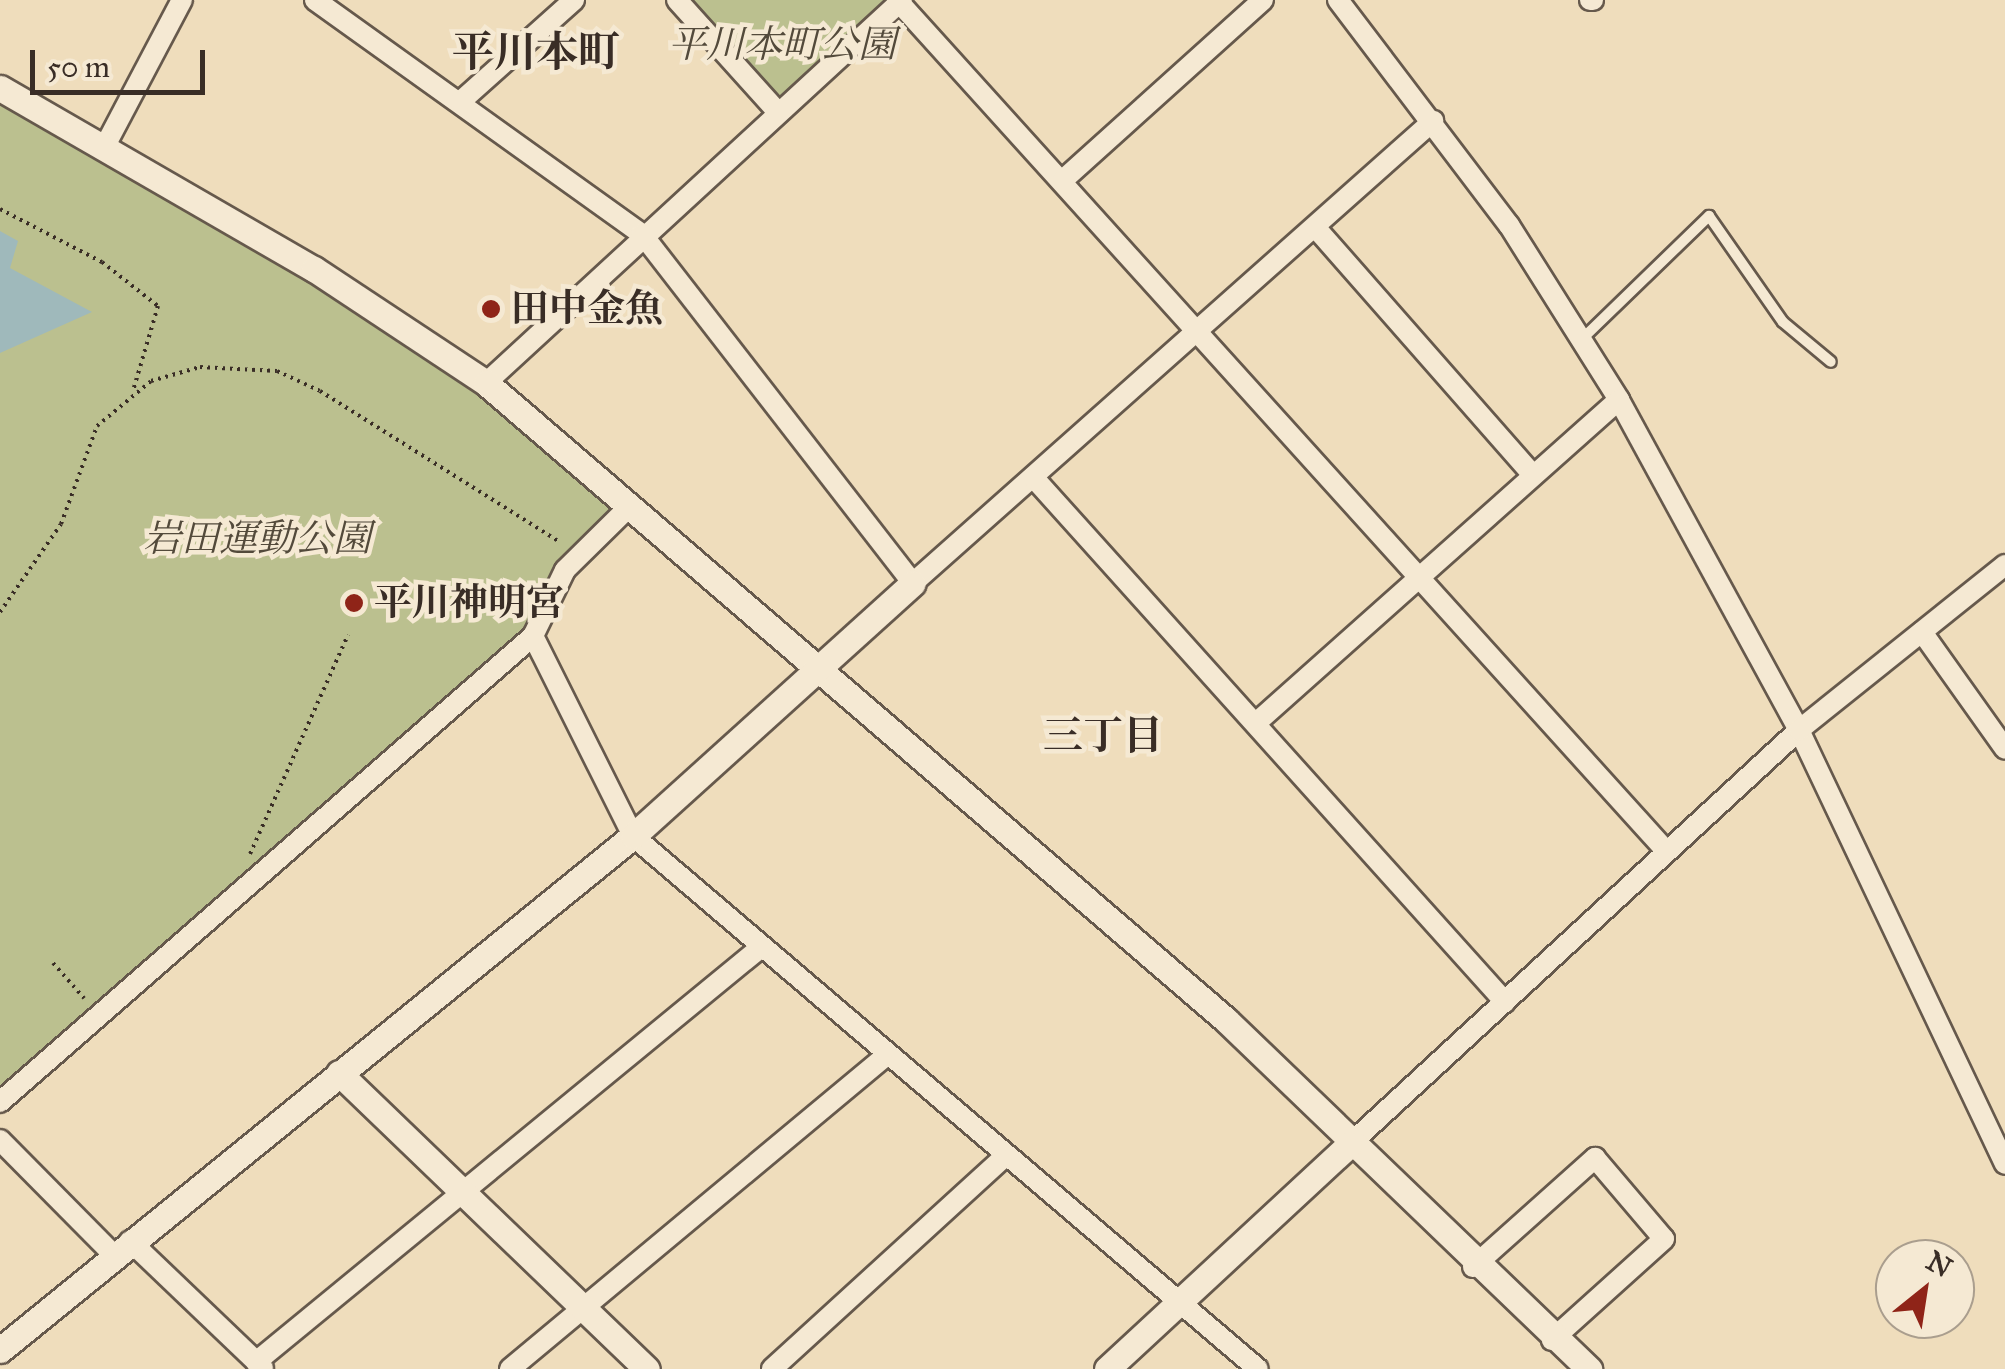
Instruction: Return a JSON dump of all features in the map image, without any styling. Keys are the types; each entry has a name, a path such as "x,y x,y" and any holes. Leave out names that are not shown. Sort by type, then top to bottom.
{"street":[{"path":"106,144 182,0"},
{"path":"316,0 642,234 913,583"},
{"path":"460,102 574,0"},
{"path":"677,0 778,112"},
{"path":"1063,180 1263,0"},
{"path":"1338,0 1432,121 1618,400 1799,730 2005,1164"},
{"path":"486,383 642,234 899,1 1666,852"},
{"path":"0,88 106,144 486,383 1226,1020 1473,1267 1589,1369"},
{"path":"0,1350 633,836 1432,121"},
{"path":"1315,228 1532,474"},
{"path":"1256,723 1618,400"},
{"path":"1033,477 1505,1002"},
{"path":"0,1102 240,897 533,636 582,555 630,506"},
{"path":"1108,1369 1799,730 2005,564"},
{"path":"1922,632 2005,749"},
{"path":"533,636 633,836 1174,1306 1258,1369"},
{"path":"0,1140 260,1366 461,1191 760,948"},
{"path":"510,1369 885,1057"},
{"path":"340,1073 647,1369"},
{"path":"1473,1267 1595,1158 1664,1239 1552,1340"},
{"path":"772,1369 1002,1159"}],"lane":[{"path":"1581,340 1710,216 1783,322 1831,362"}],"path":[{"path":"0,209 102,262 158,306 133,392"},
{"path":"0,612 61,524 97,426 133,392 200,367 278,371 582,555"},
{"path":"240,897 238,880 348,634"},
{"path":"53,963 100,1017"}],"green space":[{"name":"平川本町公園","path":"677,0 884,0 881,14 778,112"},
{"name":"岩田運動公園","path":"0,88 314,269 630,506 567,568 533,636 0,1102"}],"water":[{"path":"0,231 18,241 10,268 92,312 0,353"}],"place":[{"name":"田中金魚","path":"491,309"},
{"name":"平川神明宮","path":"354,603"}],"district":[{"name":"平川本町","path":"536,52"},
{"name":"三丁目","path":"1103,736"}]}
